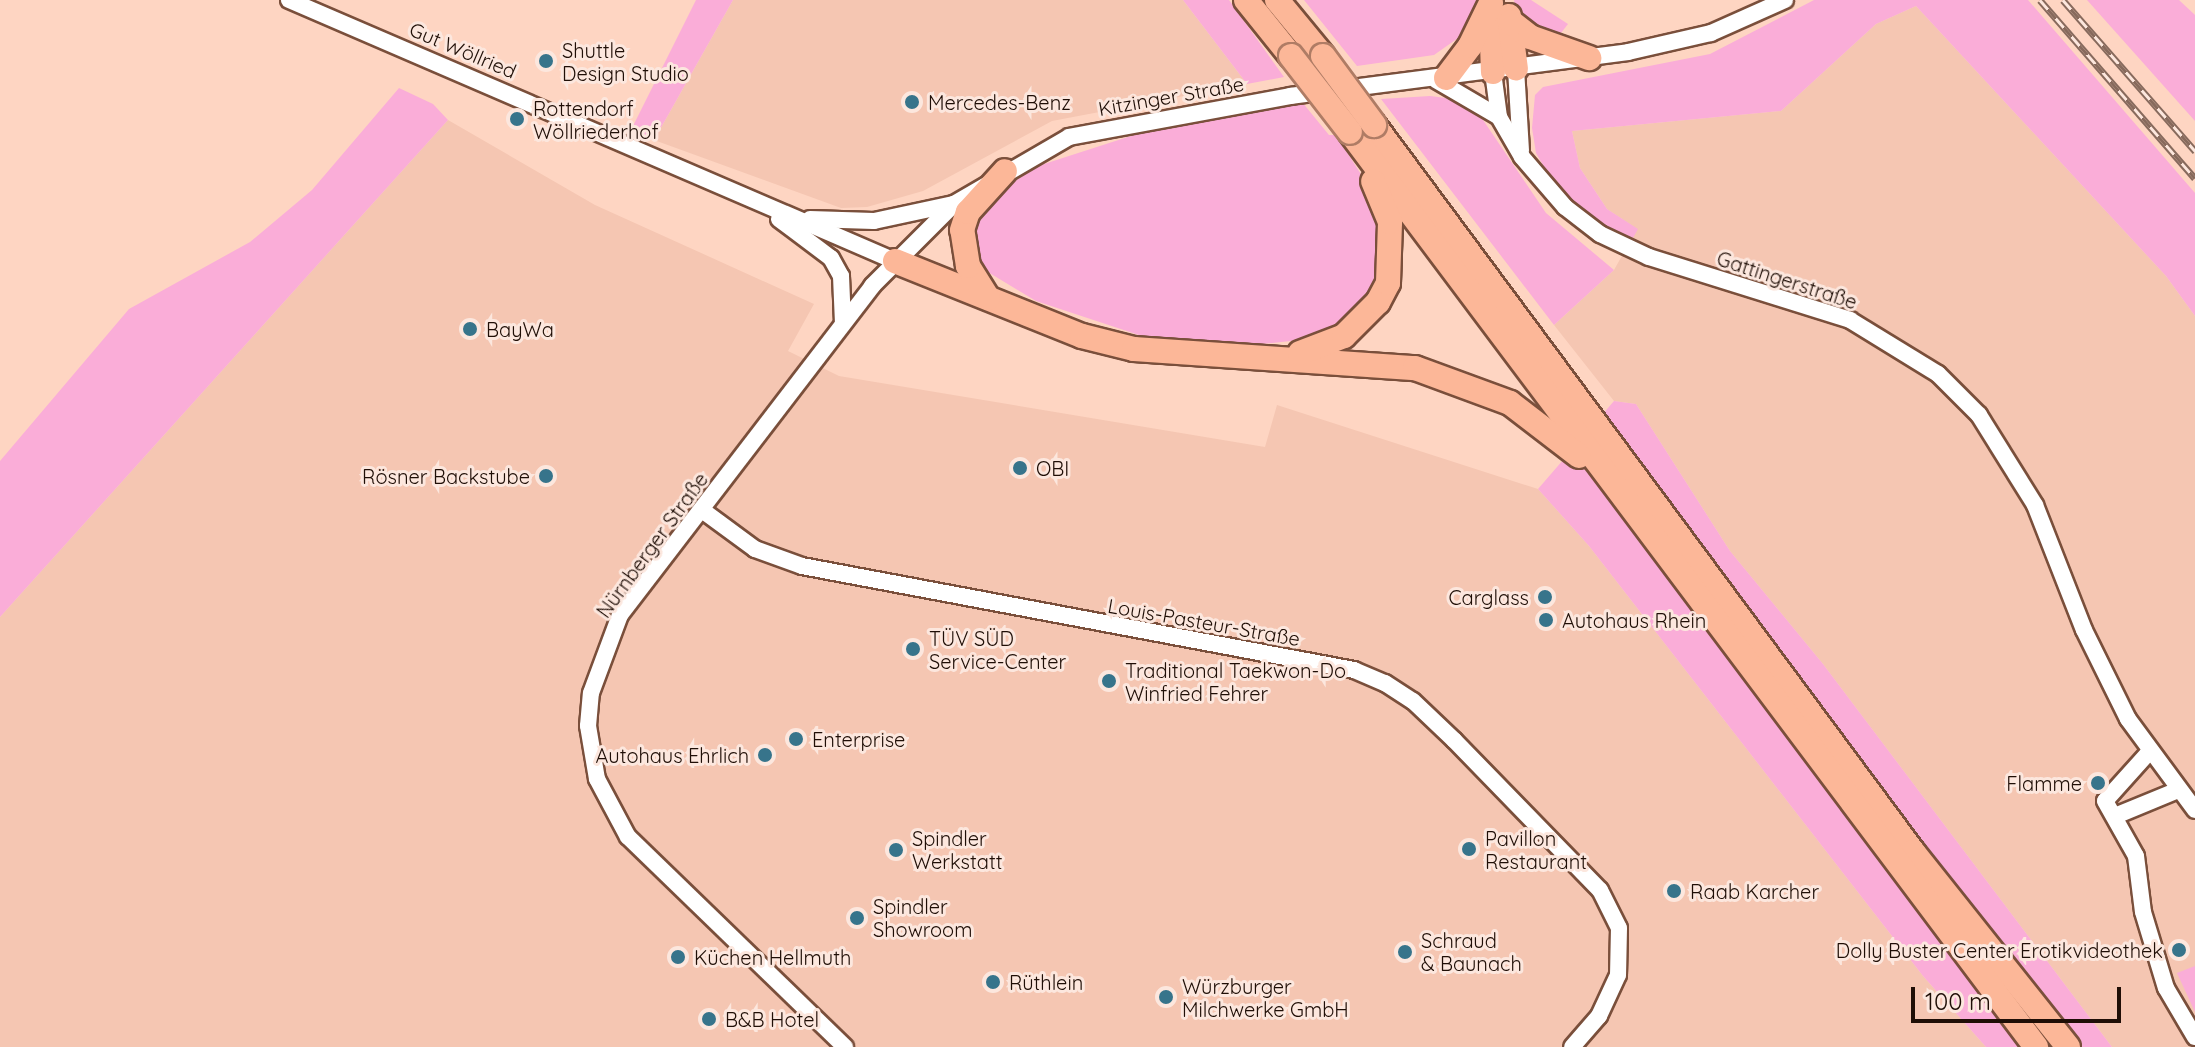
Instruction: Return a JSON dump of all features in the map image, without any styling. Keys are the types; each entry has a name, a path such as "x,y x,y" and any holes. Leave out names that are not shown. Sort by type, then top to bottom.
{"highway":[{"path":"1246,0 1350,132 2036,1047"},
{"path":"1277,0 1323,56 1974,934 2068,1047"},
{"path":"1296,0 1323,56"},
{"path":"1500,6 1530,37 1589,58"},
{"path":"1500,6 1504,70"},
{"path":"1440,79 1500,6"},
{"path":"1287,357 1344,336 1378,302 1388,283 1390,222 1350,132"},
{"path":"988,298 968,266 962,230 968,212 1005,171"},
{"path":"895,261 1082,336 1134,349 1415,368 1469,384 1510,403 1563,440 1621,496"}],"street":[{"name":"Gut Wöllried","path":"289,0 748,197"},
{"name":"Kitzinger Straße","path":"895,261 954,204 1005,171 1069,137 1142,119 1589,58 1711,33 1785,0"},
{"name":"Gattingerstraße","path":"1504,70 1499,117 1522,157 1565,207 1600,234 1649,257 1850,320 1938,374 1979,415 2029,494 2104,676 2150,751 2195,810"},
{"path":"1504,70 1522,157"},
{"path":"1440,79 1499,117"},
{"path":"748,197 895,261"},
{"path":"748,197 831,258 841,276 843,323"},
{"path":"798,219 874,221 954,204"},
{"name":"Nürnberger Straße","path":"845,1047 628,837 597,779 588,726 591,693 620,615 843,323 895,261"},
{"name":"Louis-Pasteur-Straße","path":"702,510 755,549 802,566 1354,670 1385,683 1413,701 1454,740 1600,890 1619,928 1618,975 1599,1016 1572,1047"},
{"path":"2150,751 2105,801 2136,856 2143,912 2166,988 2195,1037"},
{"path":"2115,816 2178,790"}],"shaded area":[{"path":"696,0 733,0 654,140 631,130"},
{"name":"Mercedes-Benz","path":"733,0 1183,0 1247,84 1052,121 923,191 867,207 841,208 654,140"},
{"path":"1183,0 1229,0 1284,77 1247,84"},
{"path":"1304,0 1482,0 1468,40 1461,36 1434,55 1357,66"},
{"path":"1514,0 1531,0 1568,24 1561,33 1536,27 1517,15"},
{"path":"1814,0 2028,0 2195,193 2195,316 2166,276 1916,6 1876,24 1781,111 1572,131 1580,168 1607,209 1638,229 1629,245 1569,204 1536,153 1532,128 1535,95 1543,87 1710,54"},
{"path":"2087,0 2179,0 2195,15 2195,121"},
{"path":"1916,6 2166,276 2195,316 2195,1047 2112,1047 1823,664 1730,551 1636,404 1614,401 1554,325 1614,270 1637,229 1607,209 1580,168 1572,131 1781,111 1876,24"},
{"path":"399,88 433,104 448,120 0,617 0,461 129,309 250,242 312,190"},
{"path":"1430,96 1454,99 1479,114 1546,213 1614,270 1554,325 1381,99"},
{"path":"1302,102 1329,135 1336,135 1378,201 1386,274 1340,329 1300,340 1252,345 1154,340 1036,301 978,266 968,232 992,195 1041,165 1134,135"},
{"path":"448,120 595,205 814,304 788,351 839,376 1265,447 1277,405 1538,489 1589,546 1923,976 1986,1047 0,1047 0,617"},
{"path":"1614,401 1636,404 1730,551 1823,664 2112,1047 1986,1047 1923,976 1589,546 1538,489"},
{"path":"2195,966 2195,1012 2177,973"}],"railway":[{"path":"2040,0 2195,178"},
{"path":"2063,0 2195,151"}],"place":[{"name":"Shuttle Design Studio","path":"546,61"},
{"name":"Mercedes-Benz","path":"912,102"},
{"name":"Rottendorf Wöllriederhof","path":"517,119"},
{"name":"BayWa","path":"470,329"},
{"name":"OBI","path":"1020,468"},
{"name":"Rösner Backstube","path":"546,476"},
{"name":"Carglass","path":"1545,597"},
{"name":"Autohaus Rhein","path":"1546,620"},
{"name":"TÜV SÜD Service-Center","path":"913,649"},
{"name":"Traditional Taekwon-Do Winfried Fehrer","path":"1109,681"},
{"name":"Enterprise","path":"796,739"},
{"name":"Autohaus Ehrlich","path":"765,755"},
{"name":"Flamme","path":"2098,783"},
{"name":"Pavillon Restaurant","path":"1469,849"},
{"name":"Spindler Werkstatt","path":"896,850"},
{"name":"Raab Karcher","path":"1674,891"},
{"name":"Spindler Showroom","path":"857,918"},
{"name":"Dolly Buster Center Erotikvideothek","path":"2179,950"},
{"name":"Schraud & Baunach","path":"1405,952"},
{"name":"Küchen Hellmuth","path":"678,957"},
{"name":"Rüthlein","path":"993,982"},
{"name":"Würzburger Milchwerke GmbH","path":"1166,997"},
{"name":"B&B Hotel","path":"709,1019"}]}
